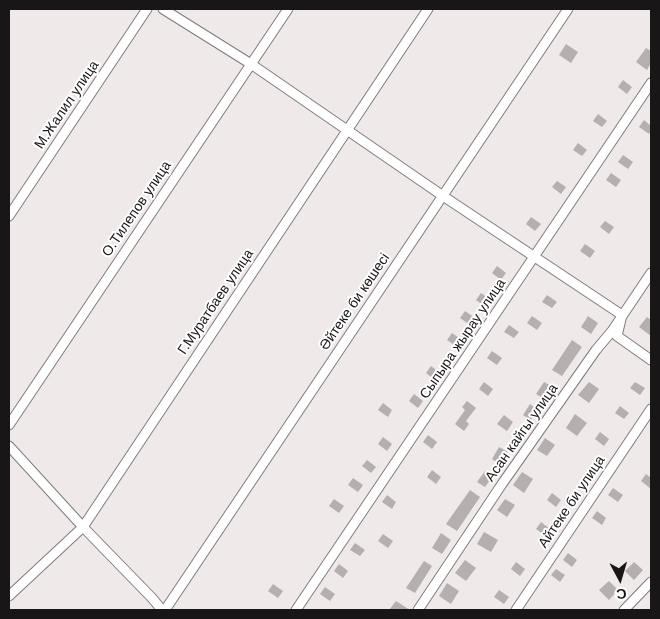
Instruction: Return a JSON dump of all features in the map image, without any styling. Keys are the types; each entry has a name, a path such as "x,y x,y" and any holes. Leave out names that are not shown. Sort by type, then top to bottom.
{"street":[{"name":"М.Жалил улица","path":"9,216 148,9"},
{"path":"163,9 251,64 622,315 617,336 651,360"},
{"name":"О.Тилепов улица","path":"9,425 288,9"},
{"name":"Г.Муратбаев улица","path":"9,596 83,527 428,9"},
{"name":"Әйтеке би көшесі","path":"163,610 444,196 568,9"},
{"name":"Сыпыра жырау улица","path":"296,610 651,83"},
{"name":"Асан кайгы улица","path":"418,610 502,484 596,350 612,331 651,273"},
{"name":"Айтеке би улица","path":"516,610 651,409"},
{"path":"9,446 83,527 163,610"},
{"path":"624,610 651,582"}],"building":[{"path":"566,44 578,52 571,63 559,55"},
{"path":"646,48 651,51 651,63 647,70 636,62"},
{"path":"623,80 632,87 627,94 618,87"},
{"path":"598,114 607,121 602,127 593,121"},
{"path":"644,120 651,126 649,134 639,127"},
{"path":"578,143 587,150 582,156 573,150"},
{"path":"623,155 633,162 628,169 618,162"},
{"path":"611,173 621,180 616,187 606,180"},
{"path":"557,181 566,187 561,194 552,187"},
{"path":"531,217 541,224 535,231 526,224"},
{"path":"605,221 614,227 609,234 600,227"},
{"path":"585,244 595,251 590,258 580,251"},
{"path":"497,266 506,273 501,280 492,273"},
{"path":"481,293 491,300 486,307 476,300"},
{"path":"547,295 557,302 552,308 542,302"},
{"path":"465,311 475,318 470,325 460,318"},
{"path":"532,316 542,323 537,330 527,323"},
{"path":"588,316 598,323 591,334 581,327"},
{"path":"647,317 651,320 651,336 639,327"},
{"path":"509,325 519,332 514,338 504,332"},
{"path":"452,333 462,340 457,347 447,340"},
{"path":"572,340 582,347 562,376 552,370"},
{"path":"492,351 502,358 497,365 487,358"},
{"path":"431,366 440,373 435,380 426,373"},
{"path":"484,382 493,389 488,396 479,389"},
{"path":"544,382 553,387 544,399 536,394"},
{"path":"589,382 599,389 589,403 578,395"},
{"path":"635,382 645,388 640,395 630,388"},
{"path":"414,394 423,401 418,408 409,401"},
{"path":"467,401 476,408 466,421 469,424 464,431 455,424 465,410 462,407"},
{"path":"383,403 392,410 388,417 378,410"},
{"path":"530,404 538,410 531,420 523,415"},
{"path":"620,406 629,413 624,419 615,413"},
{"path":"575,414 587,423 577,436 566,428"},
{"path":"504,415 513,422 507,431 497,424"},
{"path":"600,432 609,439 604,446 595,439"},
{"path":"428,435 437,442 432,449 423,442"},
{"path":"383,437 392,444 387,451 378,444"},
{"path":"545,438 555,445 547,456 537,450"},
{"path":"499,447 508,452 500,465 492,459"},
{"path":"367,460 376,467 371,473 362,466"},
{"path":"432,470 441,477 436,484 427,477"},
{"path":"485,471 493,476 485,487 477,482"},
{"path":"522,472 533,479 524,493 513,485"},
{"path":"646,474 651,478 651,489 641,481"},
{"path":"353,478 363,485 358,492 348,485"},
{"path":"613,488 623,495 618,502 608,495"},
{"path":"470,490 480,497 457,531 446,524"},
{"path":"552,493 561,500 556,507 547,500"},
{"path":"387,495 396,502 392,509 382,502"},
{"path":"334,499 344,506 339,513 329,506"},
{"path":"505,499 515,505 507,517 497,510"},
{"path":"597,511 606,518 602,525 592,518"},
{"path":"541,522 550,529 546,536 536,529"},
{"path":"484,532 498,540 491,552 477,544"},
{"path":"441,533 451,540 442,554 432,548"},
{"path":"383,534 393,541 388,548 378,541"},
{"path":"355,543 365,550 360,556 350,550"},
{"path":"568,553 577,560 572,567 563,560"},
{"path":"465,560 476,568 466,581 455,573"},
{"path":"424,561 432,566 415,593 406,588"},
{"path":"516,562 525,569 520,576 511,569"},
{"path":"634,562 643,570 634,580 625,571"},
{"path":"339,564 348,571 343,578 334,571"},
{"path":"556,569 565,575 560,582 551,575"},
{"path":"609,581 618,590 609,600 599,590"},
{"path":"447,583 459,591 451,604 439,596"},
{"path":"273,584 283,591 278,598 268,591"},
{"path":"325,587 335,594 330,601 320,594"},
{"path":"499,590 509,597 504,604 494,597"},
{"path":"396,601 410,610 389,610"}]}
